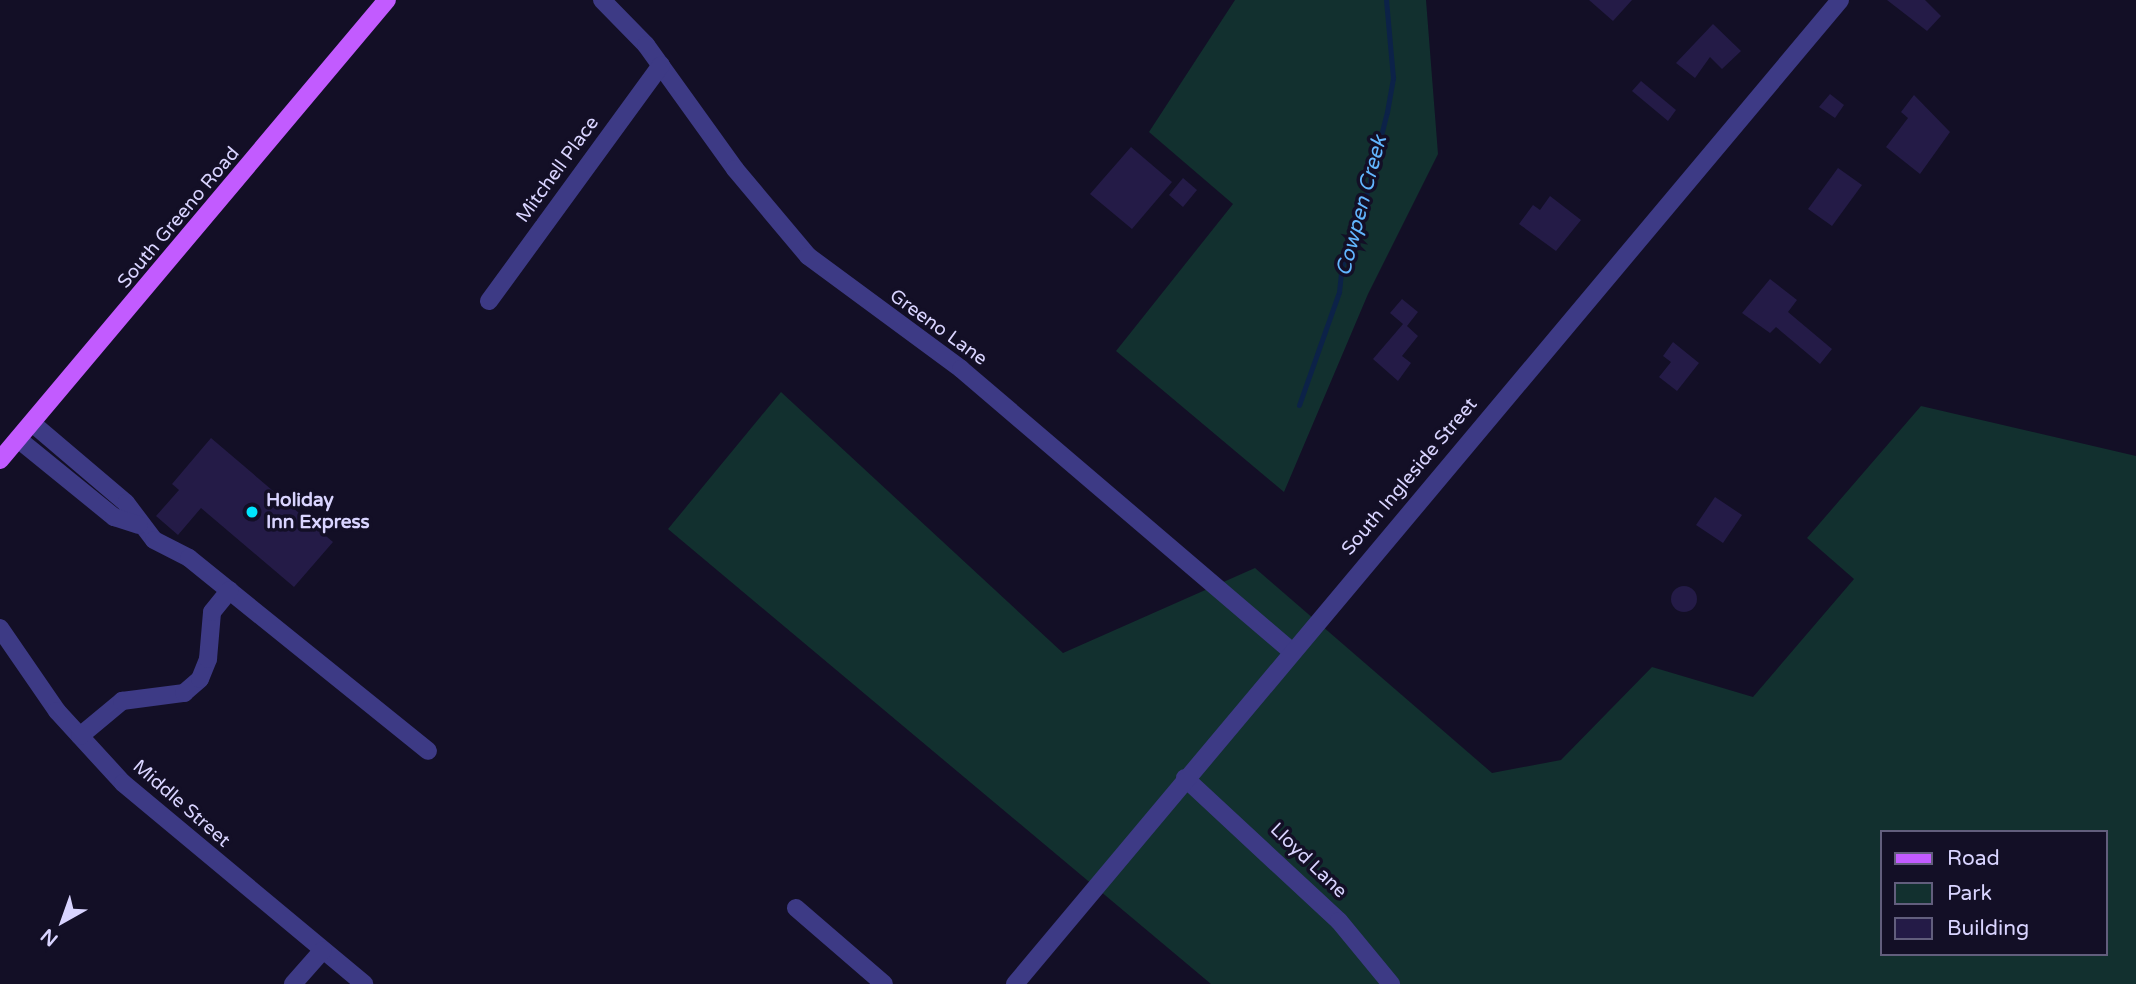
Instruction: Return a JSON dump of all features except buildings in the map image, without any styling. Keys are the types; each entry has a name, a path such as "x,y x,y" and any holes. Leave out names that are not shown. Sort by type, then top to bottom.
{"main road":[{"name":"South Greeno Road","path":"0,460 387,0"}],"street":[{"name":"Greeno Lane","path":"602,0 661,65 735,169 808,256 961,369 1290,651"},
{"name":"South Ingleside Street","path":"1015,984 1290,651 1840,0"},
{"name":"Mitchell Place","path":"489,301 661,65"},
{"path":"32,423 126,503 139,525"},
{"path":"18,439 114,517 139,525 230,590 428,751"},
{"path":"80,736 122,701 184,693 200,679 208,659 212,612 230,590"},
{"name":"Middle Street","path":"0,628 80,736 123,783 363,984"},
{"name":"Lloyd Lane","path":"1185,778 1339,921 1391,984"},
{"path":"796,908 884,984"},
{"path":"293,984 323,950"}],"green space":[{"path":"1235,0 1426,0 1438,154 1368,294 1284,492 1116,351 1233,204 1149,132"},
{"path":"781,392 1063,653 1255,568 1492,773 1561,760 1652,667 1753,697 1854,579 1807,538 1921,406 2136,456 2136,984 1211,984 668,529"}],"waterway":[{"name":"Cowpen Creek","path":"1299,405 1339,292 1342,265 1361,216 1387,112 1393,78 1386,0"}],"place":[{"name":"Holiday Inn Express","path":"252,512"}]}
